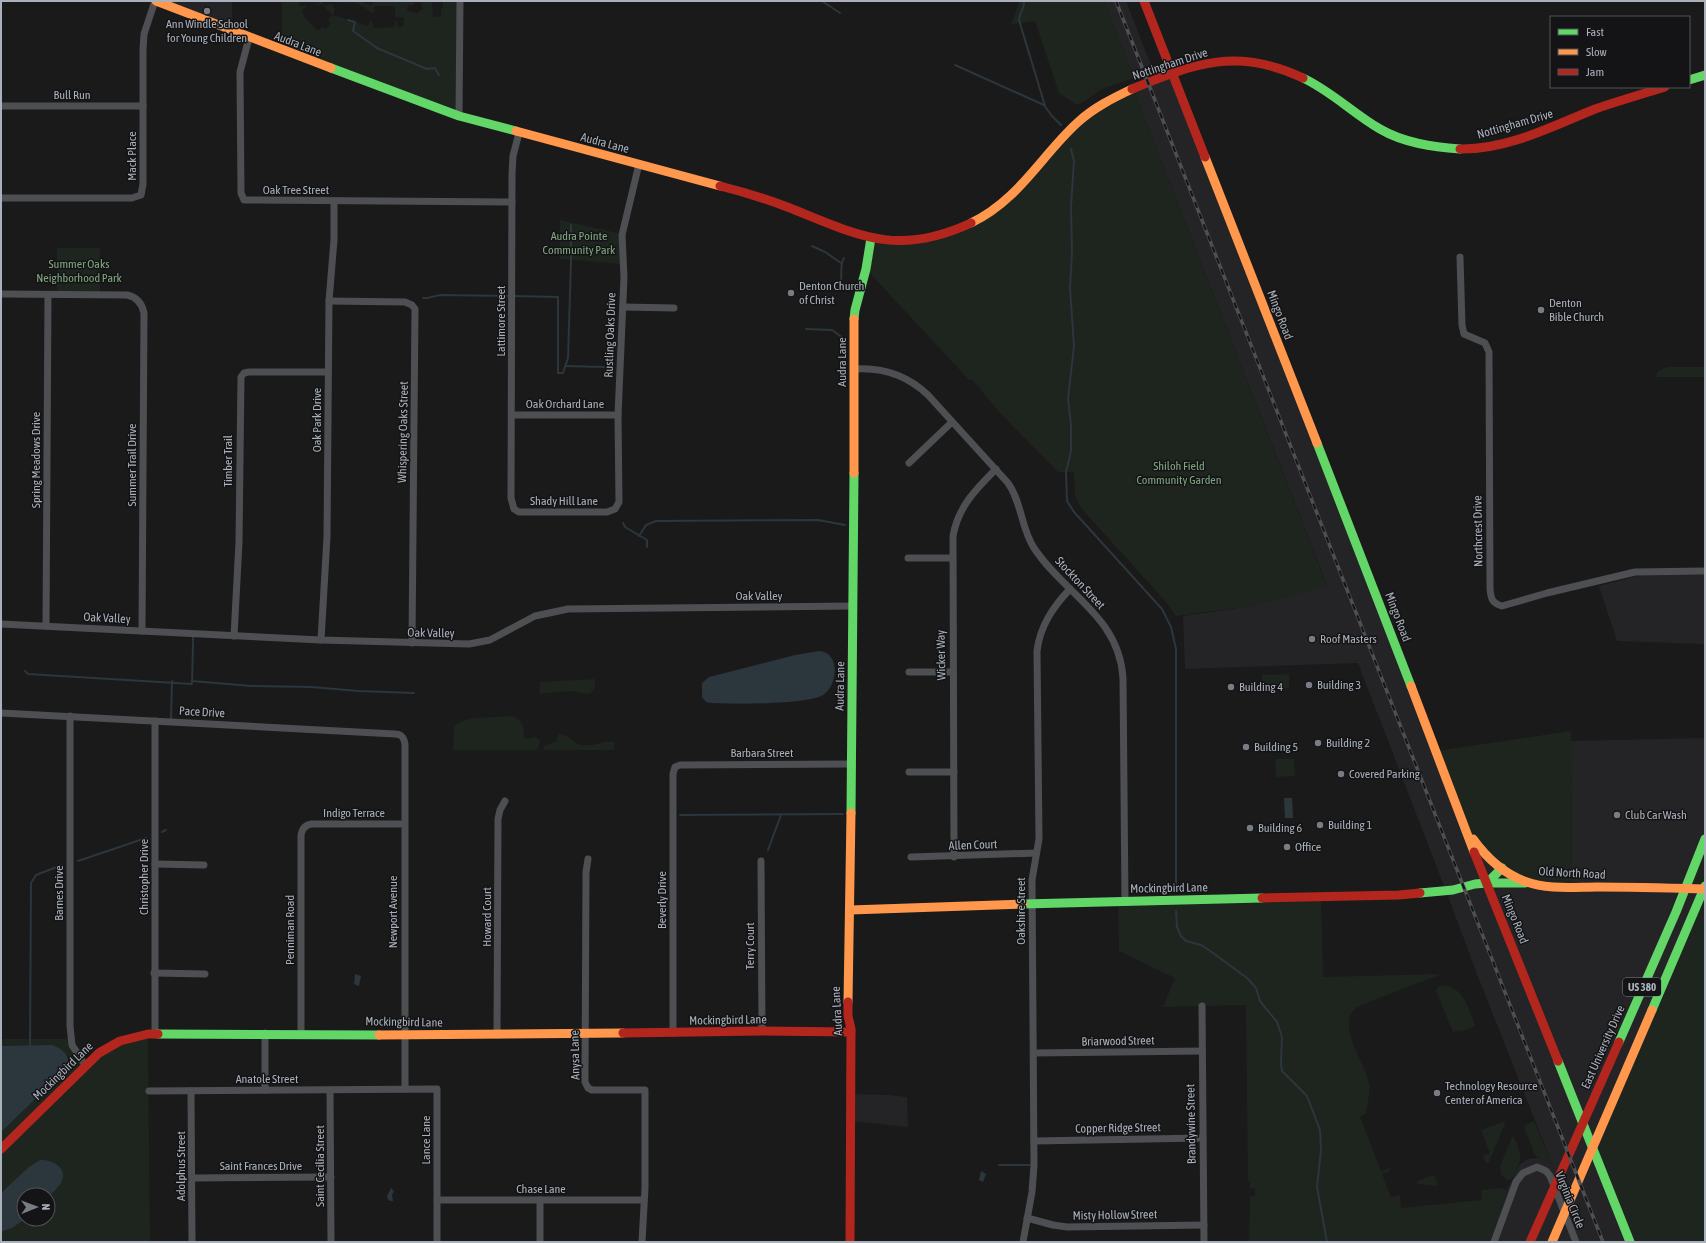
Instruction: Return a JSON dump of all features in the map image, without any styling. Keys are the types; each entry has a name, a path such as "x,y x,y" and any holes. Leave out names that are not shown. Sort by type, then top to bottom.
{"street":[{"name":"Audra Lane","path":"156,1 248,38 460,116 750,194 778,203 849,232 871,238 866,269 854,315 853,606 848,978 848,1016 851,1032 850,1242"},
{"name":"Mack Place","path":"1,198 132,198 139,196 143,187 143,44 144,34 156,1"},
{"path":"460,1 460,116"},
{"name":"Mingo Road","path":"1144,1 1487,883 1630,1242"},
{"name":"Oak Tree Street","path":"248,38 240,72 242,197 245,200 512,202"},
{"name":"Nottingham Drive","path":"871,238 895,240 926,238 960,228 978,220 1002,205 1016,192 1070,130 1102,104 1123,93 1205,63 1236,60 1260,62 1280,66 1316,83 1369,122 1387,133 1409,142 1448,149 1466,149 1491,146 1662,88"},
{"path":"1690,80 1705,75"},
{"name":"Bull Run","path":"1,106 143,106"},
{"name":"Lattimore Street","path":"514,509 511,498 512,162 519,133"},
{"name":"Rustling Oaks Drive","path":"615,509 619,498 618,414 623,307 622,235 639,164"},
{"name":"Oak Park Drive","path":"321,640 327,537 329,301 334,240 334,201"},
{"name":"Northcrest Drive","path":"1460,257 1462,325 1464,334 1484,343 1489,352 1491,599 1495,604 1502,606 1548,593 1635,572 1705,571"},
{"path":"1,294 48,295"},
{"name":"Summer Trail Drive","path":"48,295 133,296 142,306 144,313 142,631"},
{"name":"Spring Meadows Drive","path":"46,626 48,295"},
{"name":"Whispering Oaks Street","path":"329,301 405,302 412,304 415,309 412,644"},
{"path":"623,307 674,308"},
{"name":"Stockton Street","path":"854,369 879,370 905,378 923,390 996,469 1015,493 1028,537 1034,548 1106,627 1116,645 1123,678 1125,901"},
{"name":"Timber Trail","path":"234,636 239,542 241,377 244,373 249,372 328,372"},
{"name":"Oak Orchard Lane","path":"512,415 618,414"},
{"path":"909,463 952,422"},
{"name":"Wicker Way","path":"954,857 952,558 954,530 959,512 975,490 996,469"},
{"name":"Shady Hill Lane","path":"514,509 519,512 607,512 615,509"},
{"path":"908,558 952,558"},
{"name":"Oakshire Street","path":"1023,1242 1033,1183 1034,1053 1032,875 1039,833 1038,648 1041,632 1050,612 1070,589"},
{"name":"Oak Valley","path":"1,624 412,644 469,644 483,642 495,637 528,619 568,608 853,606"},
{"path":"909,672 953,672"},
{"name":"Pace Drive","path":"1,713 388,733 402,736"},
{"name":"Barnes Drive","path":"70,716 70,1026 72,1045 86,1065"},
{"name":"Christopher Drive","path":"155,721 155,1033"},
{"name":"Newport Avenue","path":"402,736 404,741 405,1089"},
{"name":"Barbara Street","path":"675,767 680,765 851,764"},
{"name":"Beverly Drive","path":"673,1033 673,774 675,767"},
{"path":"909,772 954,772"},
{"name":"Howard Court","path":"498,1035 498,819 500,810 505,802"},
{"name":"Old North Road","path":"1464,823 1478,847 1502,868 1521,879 1536,884 1556,887 1705,888"},
{"name":"Indigo Terrace","path":"304,827 311,824 404,824"},
{"name":"Penniman Road","path":"301,1033 301,835 304,827"},
{"name":"East University Drive","path":"1530,1242 1686,889 1705,839"},
{"name":"Allen Court","path":"911,857 1036,854"},
{"name":"Anysa Lane","path":"588,860 586,872 585,1079 588,1088 595,1090 645,1090 642,1242"},
{"name":"Terry Court","path":"760,861 762,1031"},
{"path":"155,864 204,865"},
{"path":"1487,883 1502,868"},
{"name":"Mockingbird Lane","path":"850,910 1125,901 1399,895 1453,890 1475,884 1487,883 1536,884"},
{"name":"US 380","path":"1552,1242 1705,888"},
{"path":"154,973 205,974"},
{"name":"Brandywine Street","path":"1202,1006 1204,1242"},
{"name":"Mockingbird Lane","path":"1,1149 103,1050 115,1043 141,1035 155,1033 498,1035 762,1031 851,1032"},
{"path":"265,1033 265,1090"},
{"name":"Briarwood Street","path":"1034,1053 1202,1051"},
{"name":"Anatole Street","path":"149,1091 385,1089"},
{"name":"Lance Lane","path":"385,1089 437,1089 437,1242"},
{"name":"Saint Cecilia Street","path":"330,1090 331,1242"},
{"name":"Adolphus Street","path":"191,1091 192,1242"},
{"name":"Copper Ridge Street","path":"1034,1140 1202,1138"},
{"name":"Virginia Circle","path":"1494,1242 1516,1182 1526,1171 1537,1167 1543,1168 1550,1176 1576,1242"},
{"name":"Saint Frances Drive","path":"192,1178 331,1177"},
{"name":"Chase Lane","path":"437,1200 644,1200"},
{"path":"540,1200 540,1242"},
{"name":"Misty Hollow Street","path":"1027,1218 1067,1227 1204,1225"}],"shaded area":[{"name":"Ann Windle School for Young Children","path":"156,1 232,1 232,31"},
{"path":"1104,1 1126,1 1152,68 1134,78"},
{"path":"1172,74 1433,745 1572,887 1571,741 1705,738 1704,889 1630,1242 1490,1242 1508,1188 1520,1164 1528,1159 1537,1158 1545,1160 1553,1166 1477,974 1358,663 1185,669 1183,616 1251,606 1327,585 1133,89"},
{"path":"1641,575 1705,575 1705,644 1617,641 1599,586"},
{"path":"819,651 826,653 831,658 834,664 835,672 830,687 819,697 788,702 740,704 711,703 706,702 702,697 702,683 709,677 795,655"},
{"path":"1284,798 1292,798 1293,818 1285,818"},
{"path":"355,974 361,976 359,986 354,984"},
{"path":"52,1045 63,1051 67,1057 67,1068 1,1132 1,1046"},
{"path":"851,1094 907,1097 908,1127 851,1121"},
{"path":"40,1160 49,1161 61,1169 63,1178 56,1190 56,1187 16,1187 16,1225 1,1232 1,1193 29,1167"},
{"path":"981,1171 986,1174 983,1182 979,1180"},
{"path":"391,1188 394,1191 392,1195 393,1201 388,1200 387,1196"}],"green space":[{"path":"282,1 298,1 300,7 306,5 306,7 302,10 305,18 318,31 322,27 326,29 331,23 328,20 332,15 322,4 315,6 320,1 322,1 325,6 331,4 335,9 333,15 368,26 370,22 372,22 374,28 395,27 395,22 397,21 398,27 403,27 404,17 395,17 395,6 374,6 374,11 372,13 356,3 345,3 341,1 359,1 372,6 373,3 381,1 414,1 414,5 408,5 407,11 417,13 423,9 420,1 432,1 433,17 441,16 443,1 460,1 459,116 282,50"},
{"path":"1020,1 1104,1 1134,78 1104,88 1080,104 1075,104 1059,93 1035,21 1011,24"},
{"name":"Shiloh Field Community Garden","path":"1133,89 1327,586 1251,606 1176,616 1167,603 1081,508 1075,495 1074,472 1058,472 998,411 972,379 970,381 866,269 871,238 926,238 994,211 1070,130"},
{"name":"Audra Pointe Community Park","path":"560,220 622,234 623,264 560,259"},
{"name":"Summer Oaks Neighborhood Park","path":"57,248 100,248 100,295 57,295"},
{"path":"1667,367 1705,367 1705,377 1656,377 1657,372"},
{"path":"1289,674 1289,688 1262,688 1262,675"},
{"path":"595,679 595,687 592,692 588,694 570,691 539,694 540,682"},
{"path":"510,716 518,719 522,724 524,737 527,739 536,737 539,739 540,743 537,750 453,750 454,726 459,722 480,718"},
{"path":"1571,731 1572,887 1526,882 1478,847 1436,751"},
{"path":"559,734 565,735 582,745 614,742 614,750 544,750 544,746 555,742"},
{"path":"1275,759 1294,759 1295,776 1276,777"},
{"path":"1705,839 1705,1242 1630,1242 1592,1147 1704,889 1686,889"},
{"path":"1321,897 1323,977 1442,974 1361,1005 1353,1011 1349,1020 1349,1030 1369,1083 1366,1113 1360,1117 1381,1171 1390,1168 1390,1171 1382,1174 1391,1197 1400,1195 1401,1208 1481,1200 1482,1190 1500,1188 1506,1190 1507,1193 1490,1242 1249,1242 1250,1196 1255,1196 1255,1189 1250,1188 1250,1181 1248,1181 1246,1005 1163,1007 1175,978 1119,951 1118,901"},
{"path":"1445,985 1457,991 1462,996 1475,1026 1460,1032 1459,1030 1453,1032 1436,991 1438,986"},
{"path":"148,1034 150,1242 1,1242 1,1232 16,1225 16,1227 56,1227 56,1189 63,1180 25,1187 16,1187 16,1189 1,1193 1,1039 71,1039 85,1065 96,1056"},
{"path":"1506,1121 1489,1162 1486,1163 1483,1156 1490,1153 1481,1130"},
{"path":"1534,1121 1554,1168 1549,1163 1535,1155 1524,1127 1525,1125"},
{"path":"1512,1137 1514,1137 1518,1147 1520,1159 1518,1168 1513,1177 1508,1180 1501,1175 1500,1166"},
{"path":"1434,1175 1438,1184 1436,1186 1417,1184 1418,1181"}],"waterway":[{"path":"822,1 840,13"},
{"path":"1024,1 1024,6 1019,20 1045,106"},
{"path":"348,20 355,22 353,31 377,48 427,69 435,68 439,75"},
{"path":"955,65 1044,105 1061,125"},
{"path":"1071,149 1074,161 1071,206 1072,253 1070,288 1074,346 1068,399 1071,425 1071,451 1066,472 1067,501 1074,512 1162,609 1171,627 1176,649 1176,890"},
{"path":"514,296 558,297 558,373 563,373 568,358 571,225"},
{"path":"812,246 825,252 841,263"},
{"path":"840,284 844,258"},
{"path":"427,298 440,295 510,296"},
{"path":"806,329 832,330 843,338"},
{"path":"565,366 604,367"},
{"path":"639,536 646,525 656,521 818,520 845,525"},
{"path":"623,523 625,527 647,540 647,547"},
{"path":"193,635 193,641"},
{"path":"25,671 28,674 192,684 193,643"},
{"path":"171,720 172,681"},
{"path":"192,681 251,686 311,687 359,691 414,693"},
{"path":"680,815 843,814"},
{"path":"768,850 781,815"},
{"path":"162,832 166,830"},
{"path":"78,861 146,838"},
{"path":"30,1048 31,883 36,875 62,865"},
{"path":"1176,911 1177,927 1181,936 1186,941 1201,945 1209,950 1247,978 1256,988 1260,1001 1277,1022 1282,1037 1282,1071 1307,1096 1320,1130 1321,1150 1317,1187 1327,1242"},
{"path":"999,1165 1033,1165"}],"railway":[{"path":"1116,1 1603,1242"}],"traffic: fast":[{"path":"331,68 459,116 516,131"},
{"path":"1690,80 1705,75"},
{"path":"1303,78 1323,89 1370,123 1389,134 1419,144 1460,149"},
{"path":"854,319 866,269 871,238"},
{"path":"1317,443 1411,686"},
{"path":"851,813 854,473"},
{"path":"1619,1042 1676,912 1705,839"},
{"path":"1420,893 1453,890 1475,884 1487,883 1502,868"},
{"path":"1487,883 1525,883"},
{"path":"1652,1010 1705,886"},
{"path":"1023,904 1262,898"},
{"path":"158,1034 379,1035"},
{"path":"1558,1061 1630,1242"}],"traffic: slow":[{"path":"156,1 331,68"},
{"path":"971,223 988,214 1016,190 1064,136 1083,118 1103,104 1132,89"},
{"path":"516,131 720,186"},
{"path":"1205,157 1317,443"},
{"path":"854,319 854,473"},
{"path":"1411,686 1474,852"},
{"path":"848,1002 851,813"},
{"path":"1473,839 1489,858 1509,874 1524,881 1542,886 1705,889"},
{"path":"850,910 1023,904"},
{"path":"1552,1242 1652,1010"},
{"path":"379,1035 623,1033"}],"traffic: jam":[{"path":"1144,1 1205,157"},
{"path":"1132,89 1176,72 1217,62 1237,61 1258,63 1280,69 1303,78"},
{"path":"1460,149 1495,146 1529,136 1595,109 1662,88"},
{"path":"720,186 747,193 837,227 879,239 900,241 922,239 945,233 971,223"},
{"path":"1474,852 1558,1061"},
{"path":"1262,898 1399,895 1420,893"},
{"path":"848,1002 848,1016 851,1029 850,1242"},
{"path":"623,1033 762,1031 851,1032"},
{"path":"1,1149 99,1053 120,1041 148,1034 158,1034"},
{"path":"1530,1242 1619,1042"}],"place":[{"name":"Ann Windle School for Young Children","path":"207,11"},
{"name":"Denton Church of Christ","path":"791,293"},
{"name":"Denton Bible Church","path":"1541,310"},
{"name":"Roof Masters","path":"1312,639"},
{"name":"Building 3","path":"1309,685"},
{"name":"Building 4","path":"1231,687"},
{"name":"Building 2","path":"1318,743"},
{"name":"Building 5","path":"1246,747"},
{"name":"Covered Parking","path":"1341,774"},
{"name":"Club Car Wash","path":"1617,815"},
{"name":"Building 1","path":"1320,825"},
{"name":"Building 6","path":"1250,828"},
{"name":"Office","path":"1287,847"},
{"name":"Technology Resource Center of America","path":"1437,1093"}]}
